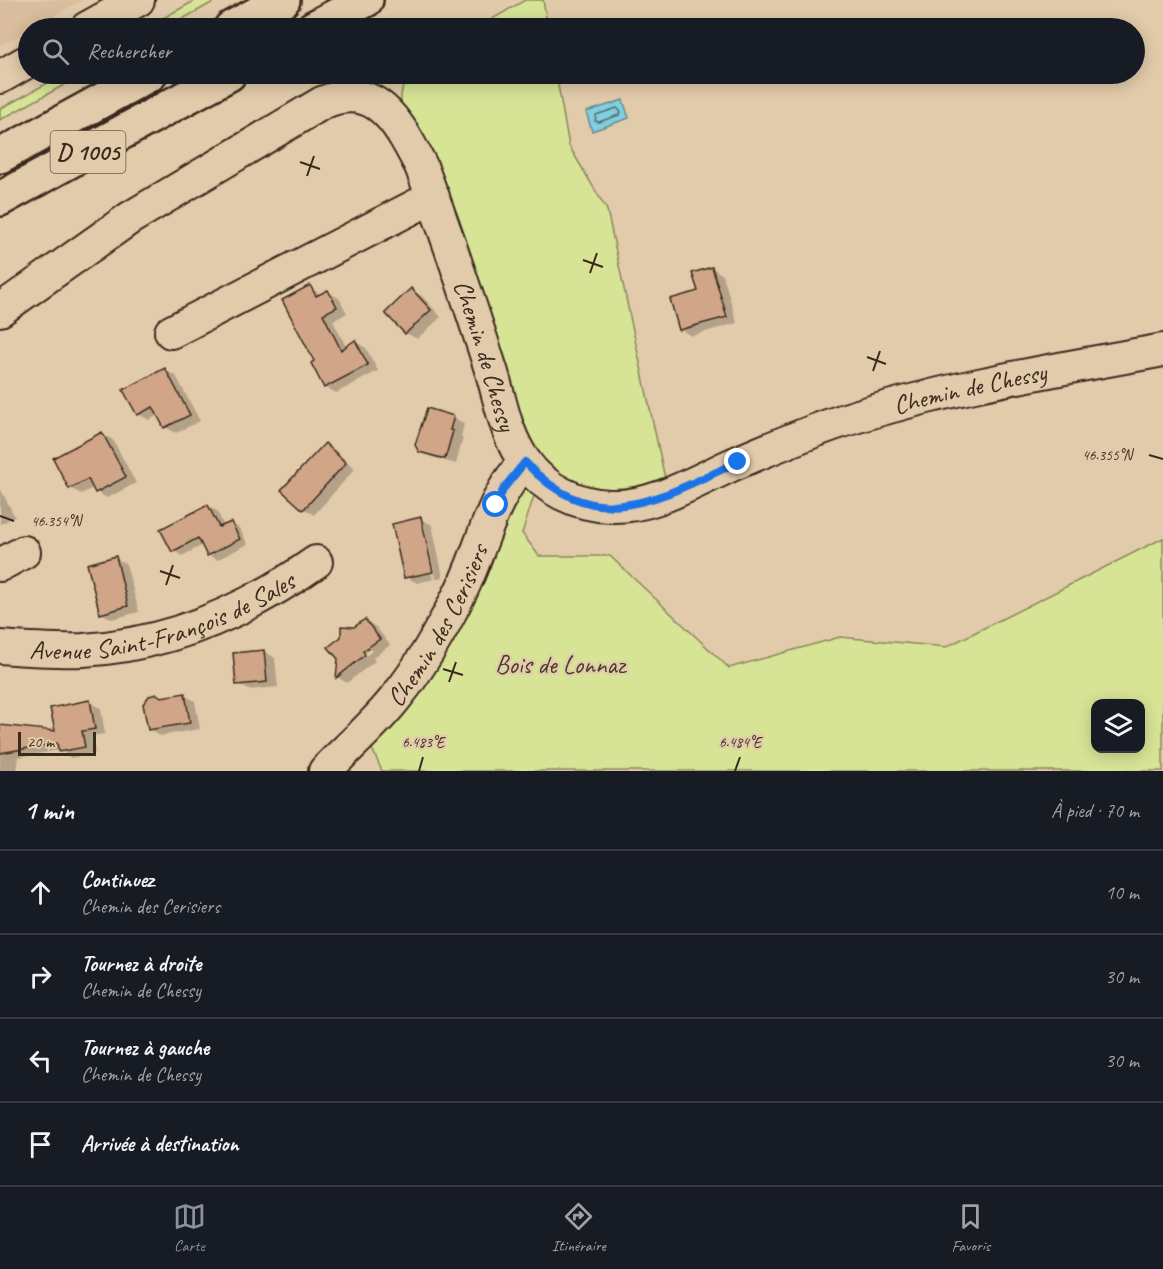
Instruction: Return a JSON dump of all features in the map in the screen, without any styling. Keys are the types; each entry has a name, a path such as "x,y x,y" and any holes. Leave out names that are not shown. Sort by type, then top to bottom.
{"highway":[{"path":"250,18 283,0"},
{"path":"332,18 366,0"},
{"name":"D 1005","path":"0,156 132,84"},
{"name":"D 1005","path":"0,199 212,84"}],"street":[{"path":"105,18 138,0"},
{"path":"0,77 18,67"},
{"name":"Chemin de Chessy","path":"0,310 130,218 322,103 347,95 374,101 384,109 406,138 421,166 514,444 525,462 542,480 562,494 585,503 611,507 637,504 662,496 783,443 892,405 998,380 1163,350"},
{"path":"171,332 433,197"},
{"name":"Chemin des Cerisiers","path":"325,771 397,698 416,672 461,592 504,488 525,462"},
{"name":"Avenue Saint-François de Sales","path":"0,647 83,650 122,646 161,638 235,611 269,593 316,562"}],"shaded area":[{"path":"0,0 82,0 50,18 18,18 18,36 0,46"}],"green space":[{"path":"196,0 217,0 184,18 163,18"},
{"path":"525,0 543,0 546,18 494,18"},
{"path":"46,84 66,84 0,120 0,109"},
{"path":"404,84 558,84 569,146 607,210 666,483 640,493 592,495 535,459 401,107"},
{"name":"Bois de Lonnaz","path":"521,481 535,493 522,533 539,556 610,556 729,668 840,637 946,647 1163,538 1163,771 382,771 370,744"}],"water":[{"path":"623,100 629,118 592,131 586,112"}],"building":[{"path":"712,267 727,317 679,330 670,299 698,291 692,273"},
{"path":"310,285 316,296 328,290 337,307 323,314 341,350 355,340 368,365 324,388 311,363 314,361 282,300"},
{"path":"411,288 431,310 405,334 385,313"},
{"path":"165,368 190,415 164,428 153,407 137,415 123,390"},
{"path":"427,408 454,416 450,430 453,431 445,459 419,452 415,445"},
{"path":"102,432 126,477 95,493 88,479 69,489 53,458"},
{"path":"325,443 346,463 303,510 281,490"},
{"path":"208,505 219,527 231,522 240,539 207,556 198,538 172,552 160,529"},
{"path":"421,517 433,572 404,578 392,524"},
{"path":"116,556 128,606 100,614 87,564"},
{"path":"365,619 380,639 363,651 365,655 336,678 338,659 328,647 341,637 341,626 354,627"},
{"path":"264,650 267,682 236,685 233,653"},
{"path":"185,693 190,723 148,730 143,704 149,696 157,694 161,697"},
{"path":"90,700 95,729 82,731 85,747 59,752 57,743 0,753 0,725 55,731 50,708"}],"route":[{"path":"496,505 504,488 525,462 542,480 562,494 585,503 611,507 637,504 662,496 738,462"}]}
